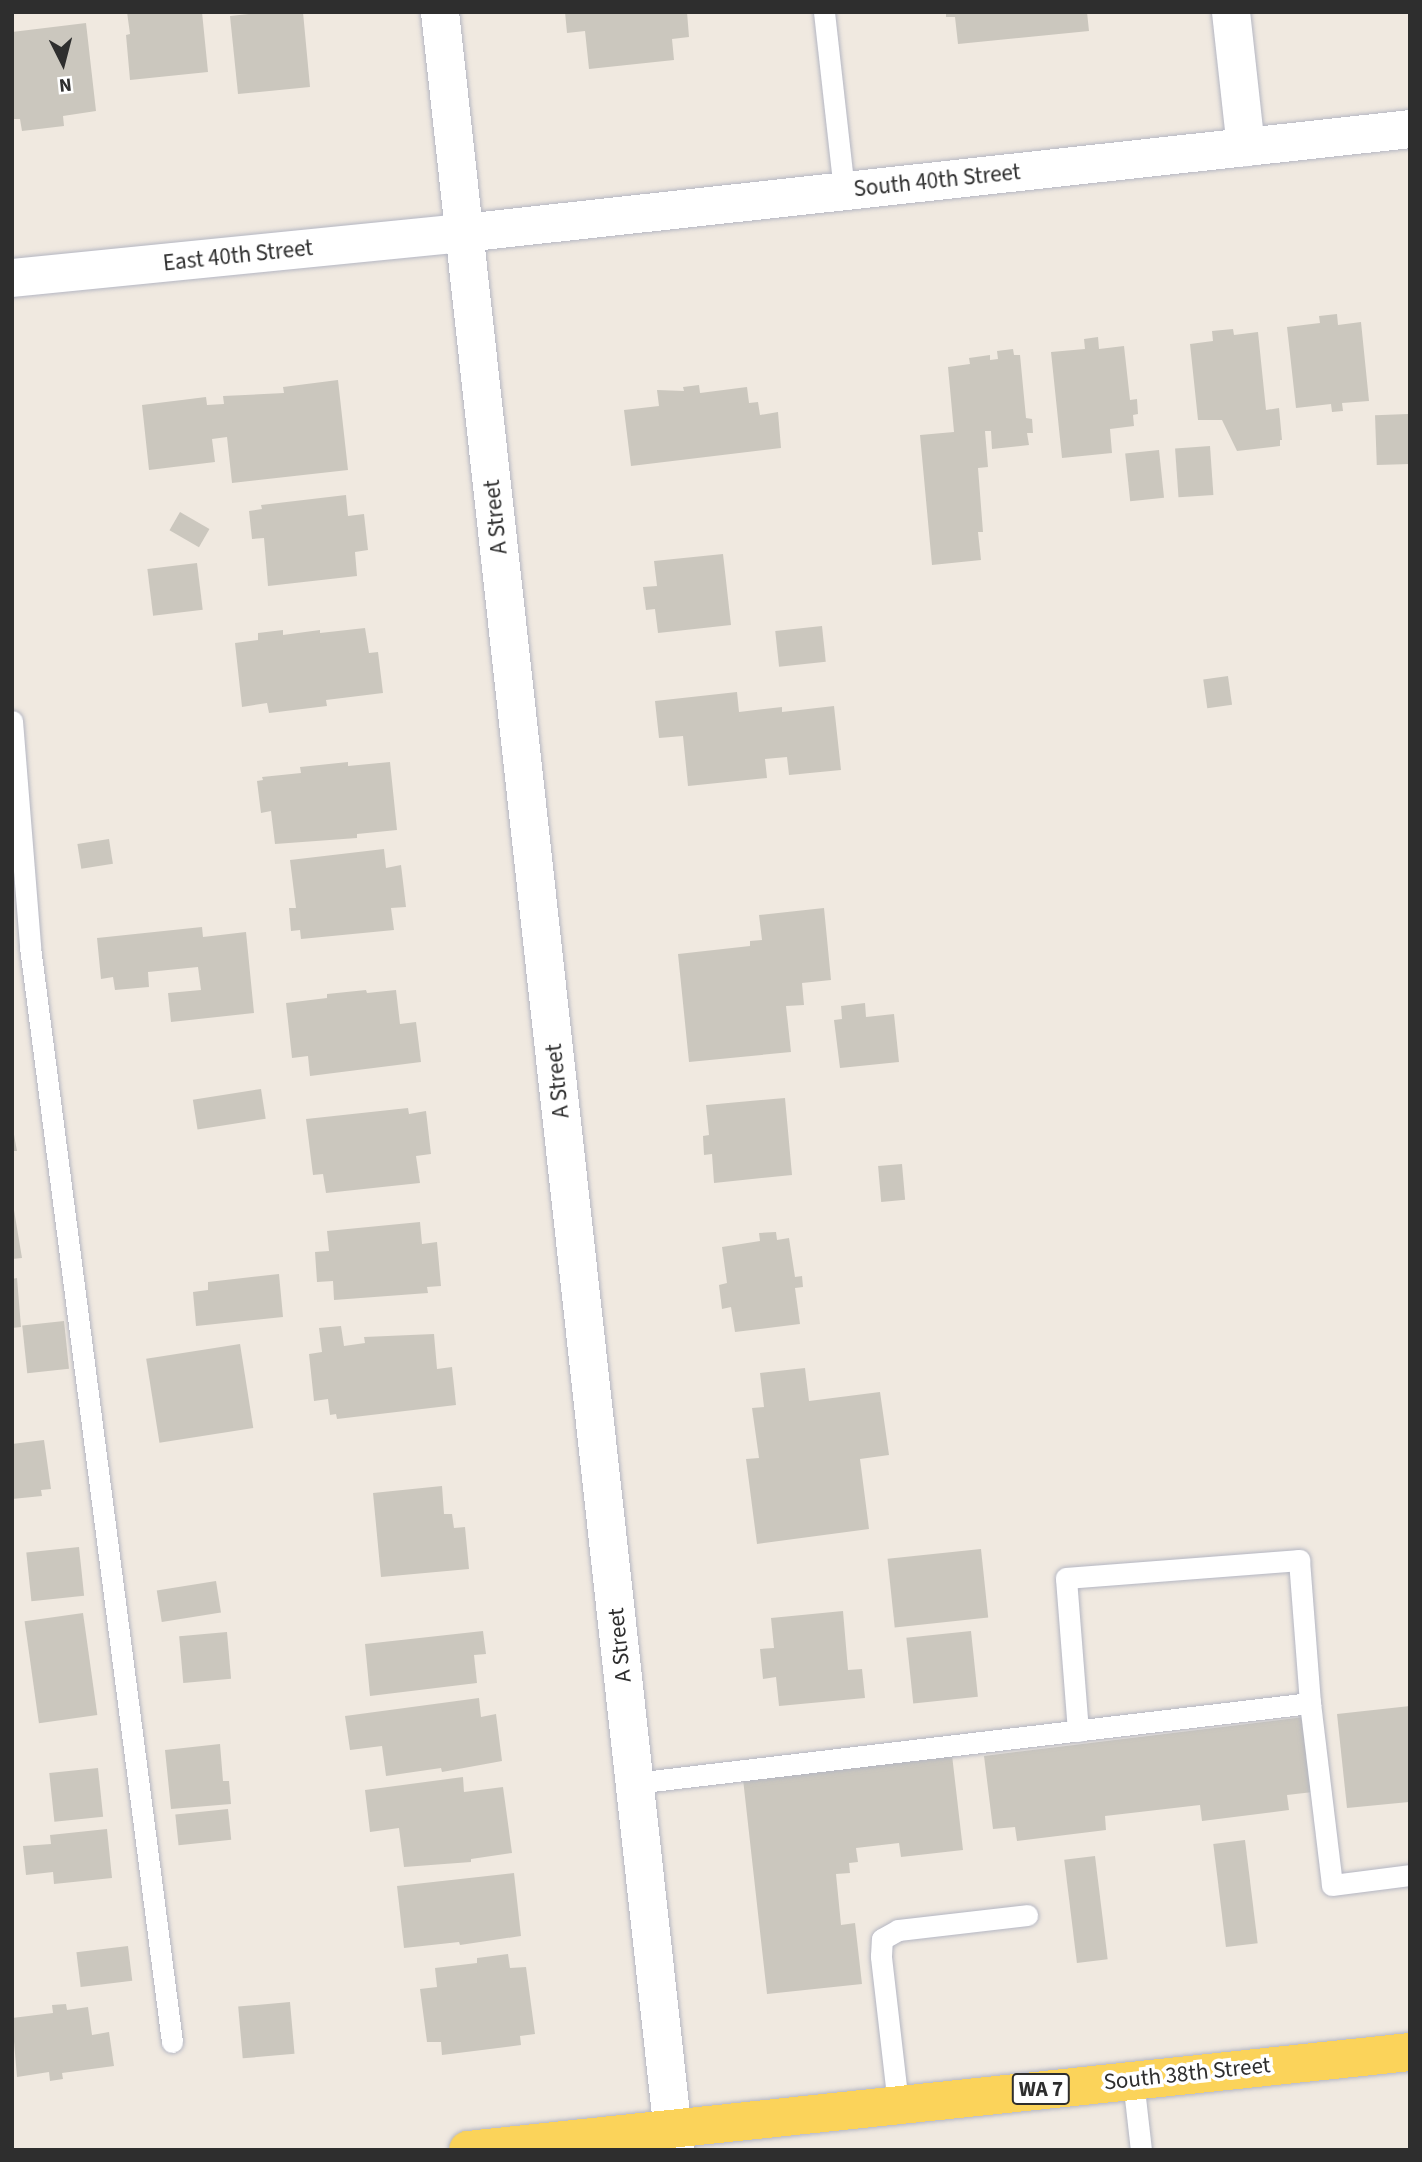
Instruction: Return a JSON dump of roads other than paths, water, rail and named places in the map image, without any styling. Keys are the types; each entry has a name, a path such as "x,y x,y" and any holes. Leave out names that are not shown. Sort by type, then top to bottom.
{"main road":[{"name":"South 38th Street","path":"674,2138 898,2104 1410,2052"},
{"name":"WA 7","path":"468,2150 674,2138"}],"street":[{"name":"A Street","path":"440,12 674,2138"},
{"path":"1231,12 1246,147"},
{"name":"South 40th Street","path":"464,233 1410,129"},
{"name":"East 40th Street","path":"12,278 464,233"}],"lane":[{"path":"824,12 844,191"},
{"path":"12,721 32,961 172,2042"},
{"path":"1078,1731 1066,1578 1299,1560 1310,1703 1332,1885 1410,1875"},
{"path":"635,1783 1310,1703"},
{"path":"898,2104 881,1956 882,1939 898,1930 1027,1915"},
{"path":"1133,2080 1141,2150"}]}
